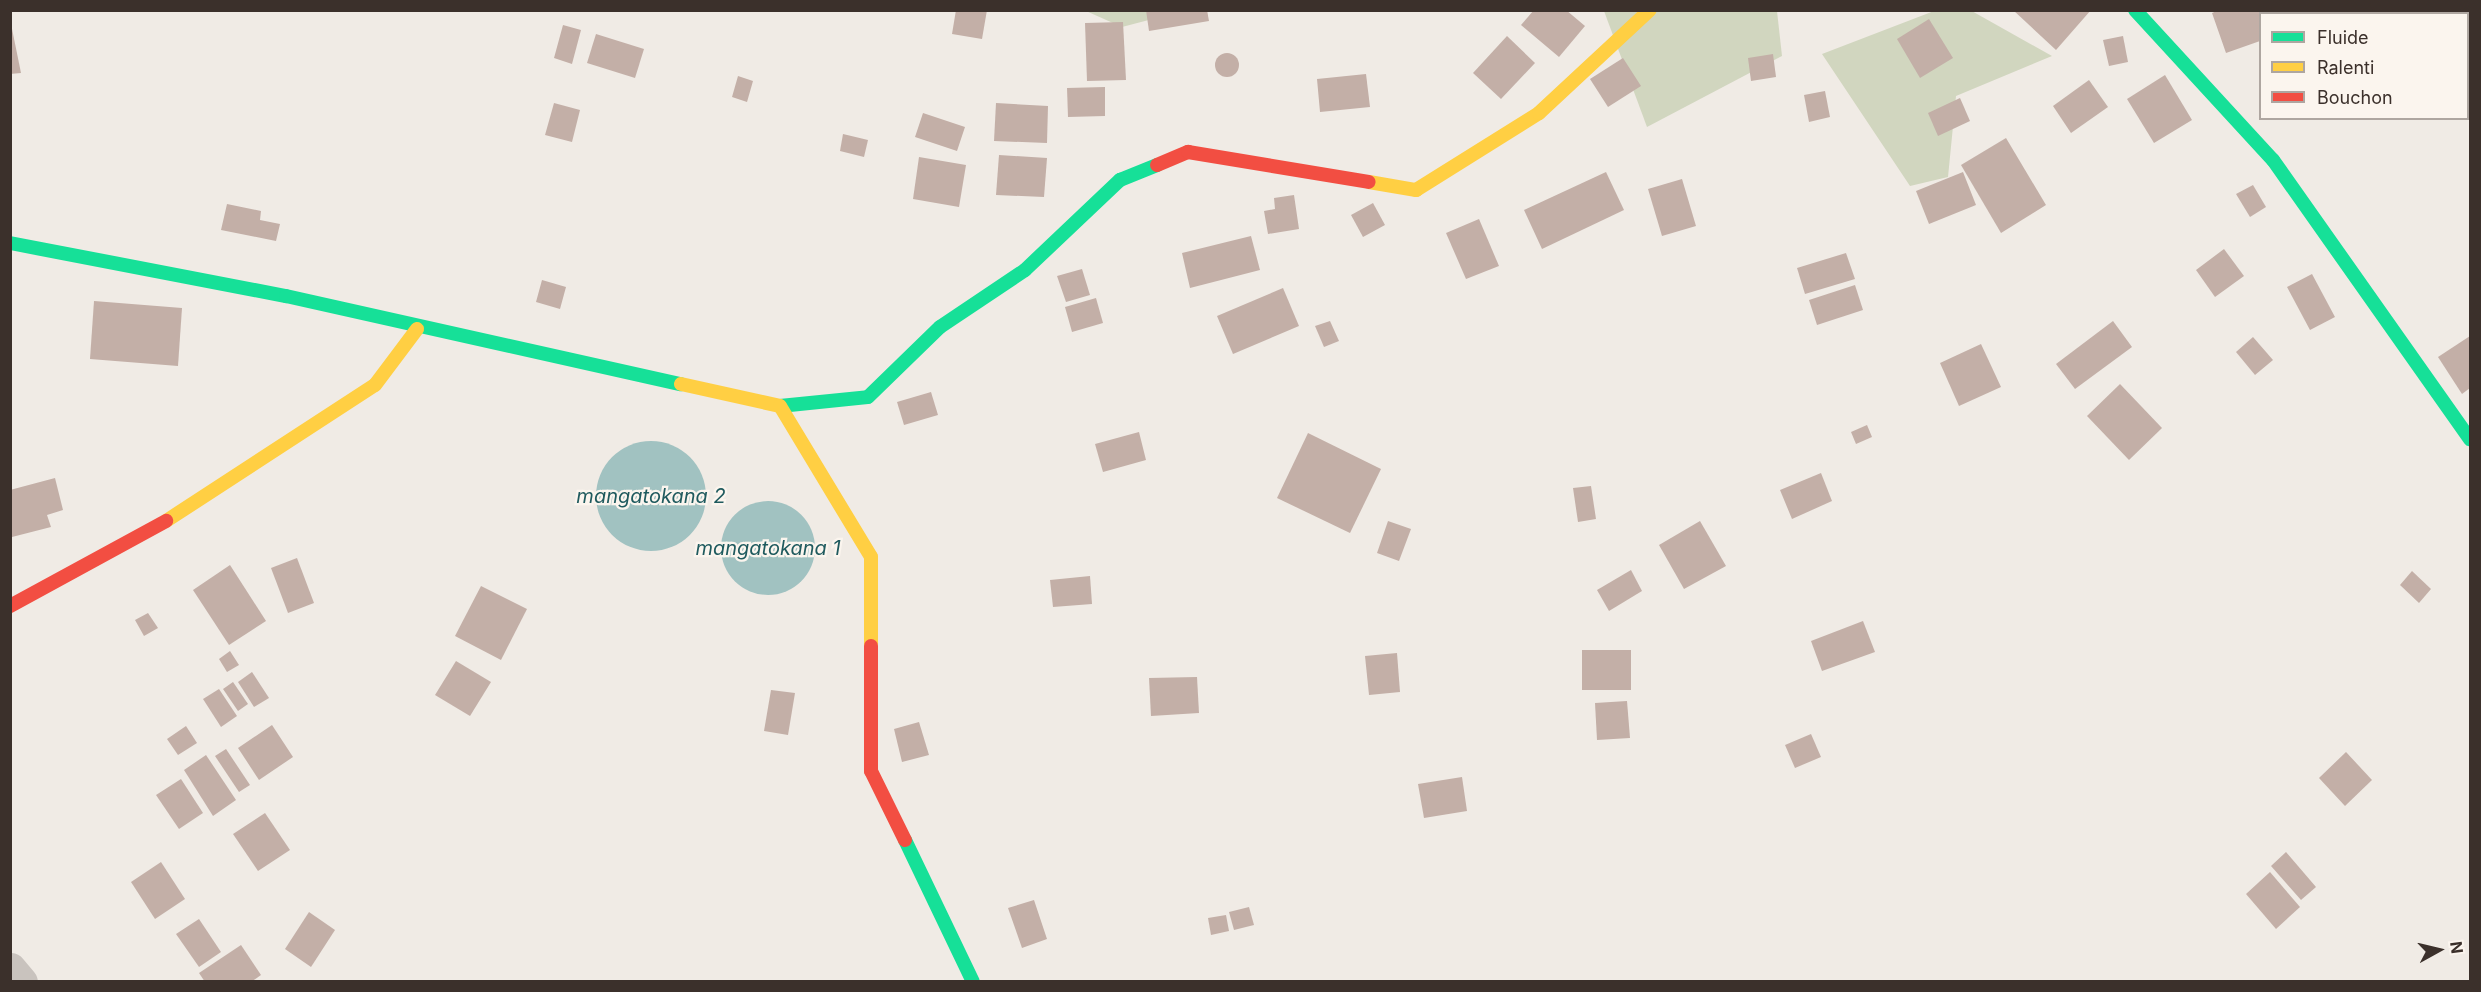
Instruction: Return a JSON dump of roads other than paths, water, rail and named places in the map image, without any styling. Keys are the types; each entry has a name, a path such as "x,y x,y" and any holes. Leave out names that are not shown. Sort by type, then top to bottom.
{"street":[{"path":"10,243 286,296 417,329 780,406 868,397 940,327 1025,270 1120,180 1188,152 1416,190 1539,113 1650,10"},
{"path":"2135,10 2273,160 2470,440"},
{"path":"10,606 198,504 375,384 417,329"},
{"path":"780,406 871,557 871,771 973,981"},
{"path":"10,969 21,981"}],"water":[{"name":"mangatokana 2","path":"651,441 672,445 690,457 702,475 706,496 702,517 690,535 672,547 651,551 630,547 612,535 600,517 596,496 600,475 612,457 630,445"},
{"name":"mangatokana 1","path":"768,501 786,505 801,515 811,530 815,548 811,566 801,581 786,591 768,595 750,591 735,581 725,566 721,548 725,530 735,515 750,505"}]}
